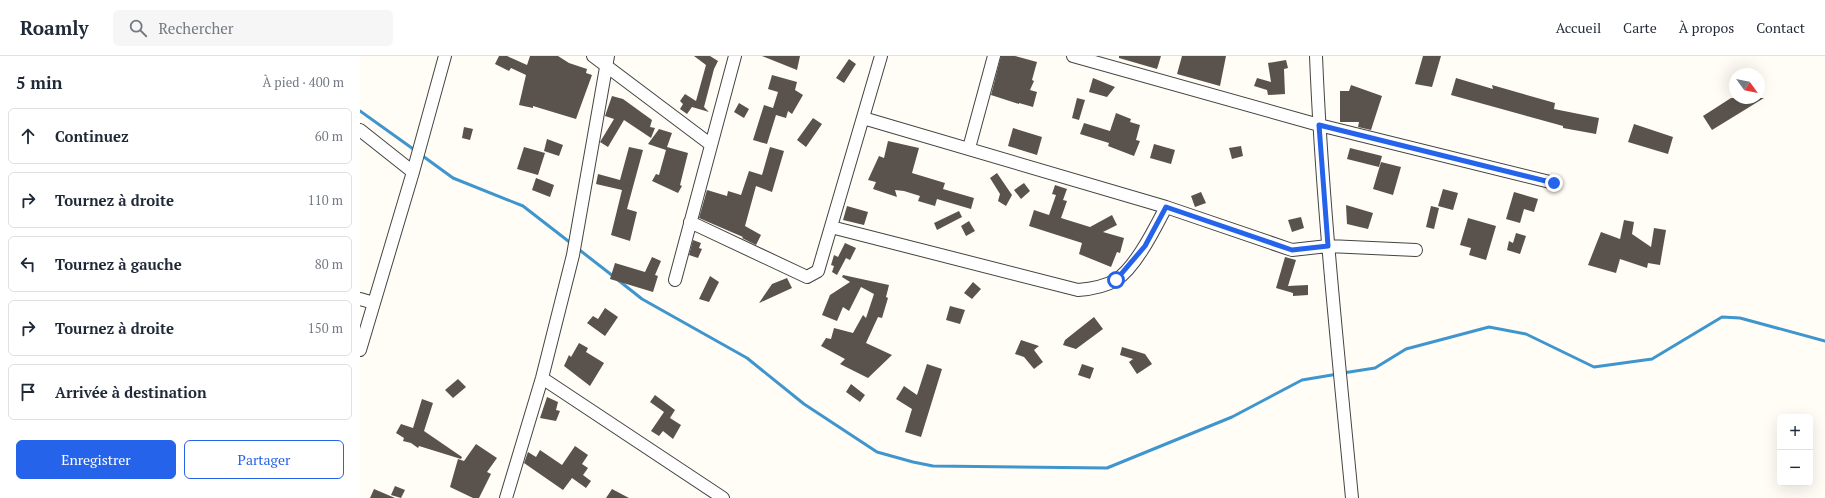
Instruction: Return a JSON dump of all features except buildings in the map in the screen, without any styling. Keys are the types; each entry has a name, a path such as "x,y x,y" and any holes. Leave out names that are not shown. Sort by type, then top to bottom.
{"street":[{"path":"360,350 413,172 445,56"},
{"path":"593,56 607,60 710,144"},
{"path":"675,280 710,144 735,56"},
{"path":"690,222 807,277 818,271 881,56"},
{"path":"969,148 994,56"},
{"path":"1073,56 1114,61 1319,125 1554,183"},
{"path":"1316,56 1319,125 1328,246 1352,498"},
{"path":"506,498 542,378 573,255 607,60"},
{"path":"863,118 1166,207 1292,250 1328,246 1416,250"},
{"path":"360,130 413,172"},
{"path":"831,227 1078,290 1098,288 1116,280 1145,246 1166,207"},
{"path":"360,299 374,302"},
{"path":"542,378 723,498"}],"waterway":[{"path":"360,111 416,151"},
{"path":"420,154 453,178 523,206 572,244"},
{"path":"577,248 613,276"},
{"path":"618,280 642,299 747,358 804,404 877,452 933,466 1107,468 1232,417 1302,380 1338,374"},
{"path":"1343,373 1375,368 1406,349 1489,327 1526,334 1594,367 1652,359 1722,317 1740,318 1825,341"}],"route":[{"path":"1116,280 1132,264 1145,246 1166,207 1292,250 1328,246 1319,125 1554,183"}]}
